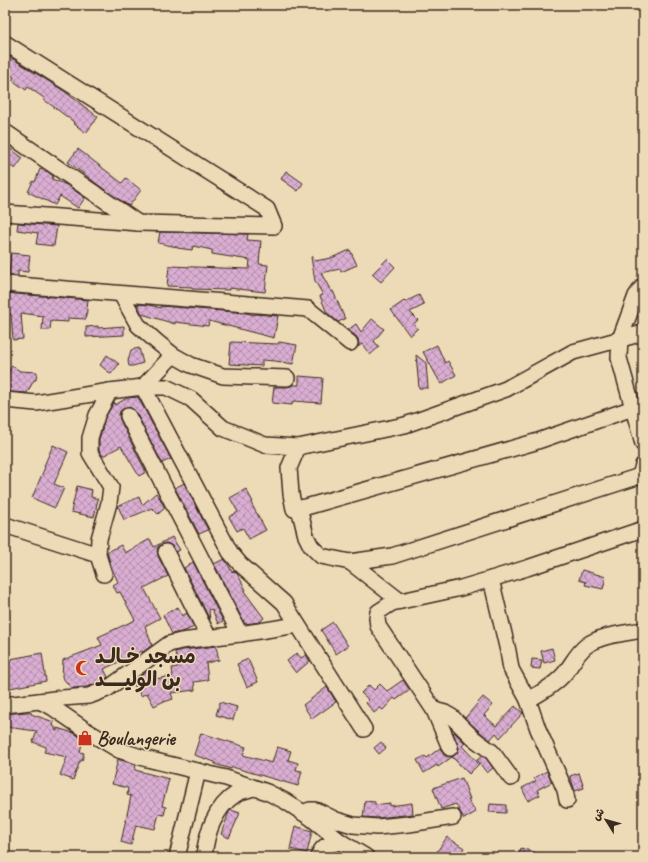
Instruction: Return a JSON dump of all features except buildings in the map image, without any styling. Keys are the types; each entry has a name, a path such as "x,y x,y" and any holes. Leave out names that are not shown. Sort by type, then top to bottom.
{"street":[{"path":"5,43 267,209 274,226 139,223 5,213"},
{"path":"5,132 139,223"},
{"path":"5,284 308,309 350,342"},
{"path":"643,286 636,296 620,339 619,358 643,444"},
{"path":"121,294 138,326 173,355 191,365 223,376 287,378"},
{"path":"5,400 36,403 110,391 143,387 166,387 192,399 222,428 265,445 298,447 405,425 506,389 573,352 643,333"},
{"path":"143,387 173,355"},
{"path":"143,387 230,552 240,564 284,603 364,729"},
{"path":"104,574 98,555 99,539 109,503 111,487 90,453 90,438 97,414 110,391"},
{"path":"298,447 289,468 294,509 306,508 535,442 633,408"},
{"path":"128,416 240,634"},
{"path":"299,508 306,536 321,556 350,562 392,556 640,476 643,465"},
{"path":"5,525 98,555"},
{"path":"450,748 434,710 378,626 378,612 392,603 461,588 527,568 643,529"},
{"path":"166,552 209,638"},
{"path":"350,562 400,601"},
{"path":"491,579 511,669 528,700 538,729 567,800"},
{"path":"5,705 74,696 89,696 107,689 169,644 181,641 297,625"},
{"path":"528,700 547,689 564,674 574,659 586,646 603,637 643,630"},
{"path":"39,701 52,707 87,731 120,750 226,778 267,792 285,801 311,818 341,842 366,857"},
{"path":"434,710 452,717 473,738 492,752 511,778"},
{"path":"177,857 198,771"},
{"path":"204,857 213,822 224,804 236,794 254,788"},
{"path":"303,813 310,810 315,810 336,820 353,825 377,827 409,824 453,817"},
{"path":"318,857 324,847 341,842"}],"place":[{"name":"مسجد خـالـد بن الوليــــد","path":"83,668"},
{"name":"Boulangerie","path":"85,738"}]}
